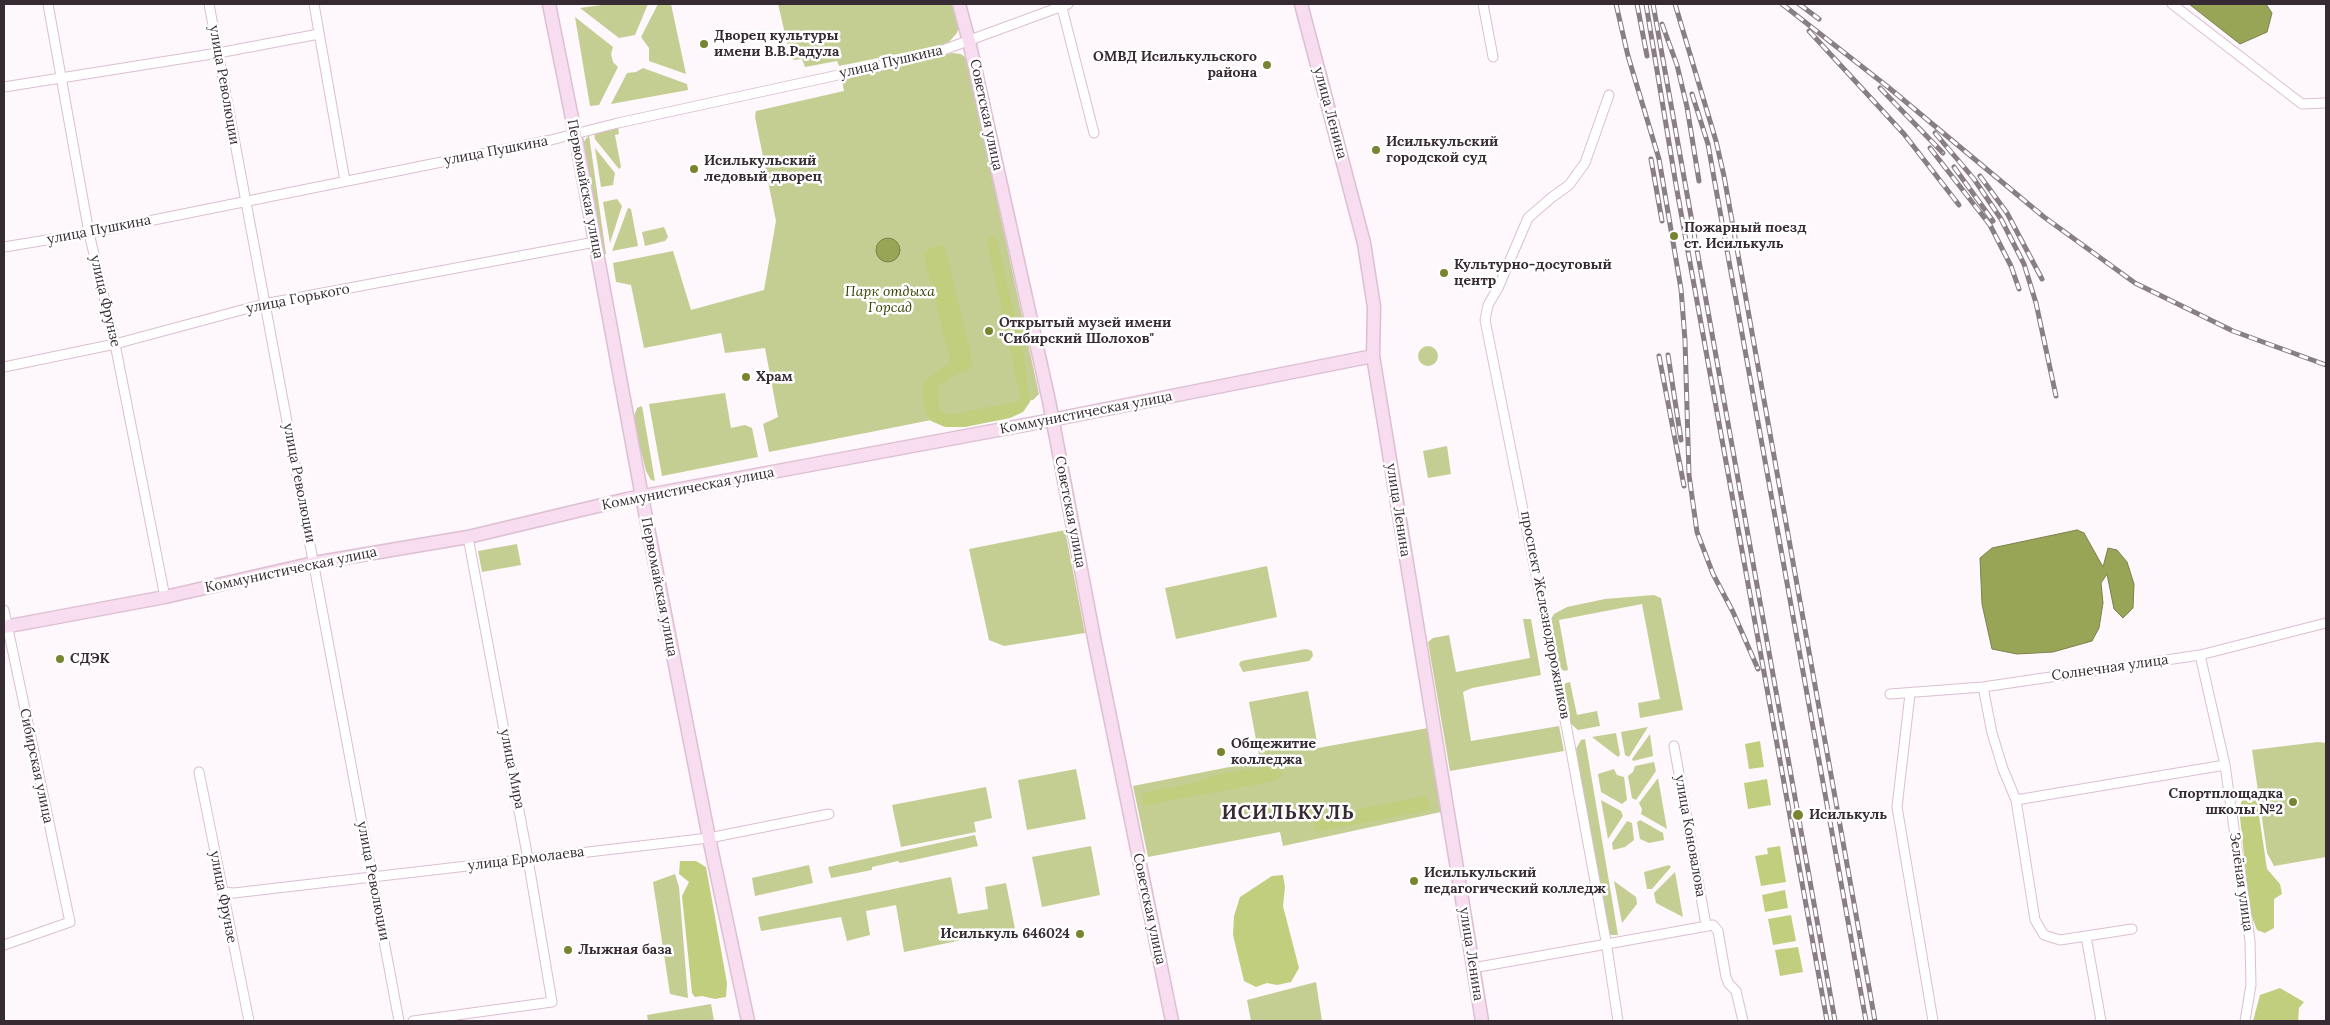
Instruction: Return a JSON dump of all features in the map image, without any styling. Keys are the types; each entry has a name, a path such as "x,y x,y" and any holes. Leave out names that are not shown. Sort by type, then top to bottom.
{"street":[{"name":"улица Фрунзе","path":"48,4 89,233 115,344 165,597"},
{"name":"улица Революции","path":"209,4 399,1021"},
{"path":"314,4 345,181"},
{"name":"Первомайская улица","path":"550,4 596,242 642,498 709,838 748,1021"},
{"name":"Советская улица","path":"959,4 970,41 1052,420 1172,1021"},
{"name":"улица Ленина","path":"1301,4 1364,243 1374,307 1373,356 1482,1021"},
{"path":"1484,4 1493,57"},
{"path":"2172,4 2302,104 2326,103"},
{"path":"1063,5 1094,133"},
{"name":"улица Пушкина","path":"4,246 89,233 245,200 551,140 575,133 883,65 970,41 1063,5"},
{"path":"4,87 218,53 319,34"},
{"name":"проспект Железнодорожников","path":"1609,95 1585,163 1569,186 1550,198 1528,218 1498,288 1488,305 1485,320 1557,678 1607,944 1618,1021"},
{"name":"улица Горького","path":"4,366 115,344 264,304 596,242"},
{"name":"Коммунистическая улица","path":"5,627 165,597 314,563 468,537 627,499 642,498 1052,420 1373,356"},
{"name":"улица Мира","path":"413,1021 552,1002 528,859 468,537"},
{"name":"Сибирская улица","path":"4,610 5,627 70,922 4,945"},
{"name":"Солнечная улица","path":"1890,694 1910,694 1983,687 2200,655 2326,623"},
{"name":"Зелёная улица","path":"2200,655 2225,765 2250,940 2251,985 2245,1021"},
{"path":"1983,687 1992,733 2003,769 2016,800 2035,920 2044,935 2060,940 2132,929"},
{"path":"1910,694 1897,807 1933,1021"},
{"name":"улица Коновалова","path":"1674,746 1709,925 1718,930 1726,977 1729,984 1736,991 1743,1021"},
{"path":"2016,800 2225,765"},
{"name":"улица Фрунзе","path":"199,772 249,1021"},
{"name":"улица Ермолаева","path":"222,892 234,894 709,838 829,814"},
{"path":"1473,968 1709,925"},
{"path":"2086,936 2101,1021"}],"green space":[{"path":"609,4 648,4 635,35 619,38 580,8"},
{"path":"658,4 671,4 686,74 649,61 649,48 641,37"},
{"path":"778,4 953,4 959,26 957,33 949,42 937,46 839,66 837,61 805,67 802,59 794,60 790,55"},
{"path":"575,17 613,47 611,54 613,62 618,67 599,105 590,106"},
{"name":"Парк отдыха Горсад","path":"952,53 961,54 966,58 1039,394 1033,400 769,452 763,424 778,417 765,348 725,353 721,333 644,348 631,285 616,282 613,263 673,251 691,310 764,290 776,221 755,117 756,111 844,91 842,80"},
{"path":"643,68 687,84 688,90 611,104 627,73 636,72"},
{"path":"618,127 619,134 615,135 621,167 619,169 595,139 594,133"},
{"path":"589,135 606,254 603,255 582,144"},
{"path":"595,148 615,173 613,185 601,187"},
{"path":"617,199 622,206 610,243 603,202"},
{"path":"628,208 631,209 638,246 612,251"},
{"path":"664,227 668,237 665,241 645,246 642,232"},
{"path":"1428,346 1435,349 1438,356 1435,363 1428,366 1421,363 1418,356 1421,349"},
{"path":"725,393 731,428 745,425 752,428 758,457 662,476 649,404"},
{"path":"642,406 655,481 651,480 646,471 633,419 637,408"},
{"path":"1447,446 1451,474 1428,478 1423,451"},
{"path":"1065,530 1085,633 1004,646 989,640 969,549"},
{"path":"517,544 521,565 482,572 478,551"},
{"path":"1267,566 1277,617 1176,639 1165,588"},
{"path":"1654,595 1661,598 1683,710 1640,718 1638,703 1660,699 1642,604 1559,620 1568,670 1564,671 1559,667 1551,619 1554,614 1567,607 1605,599"},
{"path":"1523,619 1531,619 1541,675 1472,688 1463,692 1471,741 1559,726 1564,751 1450,771 1428,642 1433,638 1449,635 1456,672 1530,658"},
{"path":"1306,649 1312,651 1313,656 1309,661 1243,672 1239,664 1241,661"},
{"path":"1570,682 1577,715 1597,711 1600,726 1578,730 1571,724 1563,687 1566,683"},
{"path":"1308,691 1318,748 1428,728 1441,812 1283,846 1280,832 1148,857 1133,786 1260,761 1249,702"},
{"path":"1648,727 1629,757 1625,755 1621,732"},
{"path":"1616,733 1620,755 1618,757 1592,737"},
{"path":"1650,734 1653,756 1633,761 1632,759"},
{"path":"1585,739 1618,935 1611,935 1607,931 1576,749 1581,740"},
{"name":"Спортплощадка школы №2","path":"2318,742 2326,743 2326,857 2274,866 2267,853 2252,750"},
{"path":"1654,762 1656,771 1636,800 1632,798 1628,776 1633,772 1635,766"},
{"path":"1076,769 1086,819 1027,830 1018,780"},
{"path":"1614,769 1617,775 1624,777 1627,800 1622,804 1601,792 1598,774"},
{"path":"1658,778 1667,829 1641,814 1642,809 1639,803"},
{"path":"986,787 992,818 974,822 976,832 901,847 892,805"},
{"path":"1601,800 1621,811 1623,816 1608,839"},
{"path":"1640,820 1663,833 1664,840 1649,843 1640,839 1637,822"},
{"path":"1627,821 1632,823 1634,840 1625,847 1613,850 1612,843"},
{"path":"975,835 978,846 900,863 898,861 872,867 872,870 831,878 828,867"},
{"path":"1091,846 1100,895 1042,907 1032,857"},
{"path":"809,865 813,883 755,896 752,878"},
{"path":"1669,865 1671,867 1652,889 1647,889 1644,872"},
{"path":"1675,872 1683,917 1656,903 1654,893"},
{"path":"675,874 679,887 688,998 670,994 653,882"},
{"path":"951,877 958,914 988,909 985,887 1006,883 1015,929 904,952 896,905 866,911 870,935 847,941 841,917 761,931 758,917"},
{"path":"1614,881 1636,897 1637,904 1622,923"},
{"path":"1316,982 1322,1021 1251,1021 1247,1000"},
{"path":"711,1004 714,1021 648,1021 647,1015"}],"shaded area":[{"path":"2189,4 2266,4 2272,13 2267,32 2240,44"},
{"path":"996,235 1024,357 1030,402 1023,412 1010,418 965,427 945,427 931,421 925,412 923,398 923,383 950,361 923,253 937,245 945,247 973,364 967,371 956,374 938,386 939,407 947,415 1021,401 986,237"},
{"path":"888,238 893,239 899,245 899,255 893,261 888,262 883,261 877,255 876,250 877,245 883,239"},
{"path":"2077,530 2084,533 2103,567 2108,548 2117,550 2127,562 2134,584 2133,608 2123,618 2114,609 2107,574 2101,583 2103,603 2099,628 2092,641 2053,652 2017,654 1992,649 1982,604 1980,558 1992,548"},
{"path":"1760,741 1764,767 1749,769 1745,744"},
{"path":"1271,766 1280,769 1282,776 1274,781 1142,806 1143,793 1194,783 1218,774"},
{"path":"1767,779 1771,805 1748,809 1744,783"},
{"path":"2253,794 2257,802 2267,869 2280,884 2282,894 2274,899 2274,928 2265,933 2257,930 2250,912 2239,808 2244,796"},
{"path":"1425,796 1429,801 1430,810 1315,832 1313,818"},
{"path":"1780,846 1786,882 1761,886 1755,856 1768,854 1767,848"},
{"path":"680,861 696,861 706,867 727,983 726,997 715,999 702,996 695,997 692,993 682,896 689,882 679,874"},
{"path":"1283,875 1285,887 1283,906 1299,968 1291,982 1277,985 1267,983 1256,987 1244,981 1233,935 1234,916 1240,897 1272,876"},
{"path":"1785,890 1788,908 1765,912 1762,895"},
{"path":"1791,915 1796,941 1773,945 1768,919"},
{"path":"1798,947 1803,972 1780,976 1775,950"},
{"path":"2280,988 2304,1002 2299,1008 2298,1021 2253,1021 2260,995"}],"railway":[{"path":"1616,4 1628,56 1659,159 1681,289 1685,340 1689,475 1697,532 1713,574 1733,612 1758,669"},
{"path":"1637,4 1647,56"},
{"path":"1646,4 1676,185 1827,1021"},
{"path":"1653,4 1835,1021"},
{"path":"1675,4 1716,141 1724,176 1875,1021"},
{"path":"1782,4 1888,87 2044,217 2135,283 2233,331 2326,365"},
{"path":"1799,4 1819,19"},
{"path":"1662,24 1677,65 1687,107 1699,181"},
{"path":"1809,31 1904,134 1959,205"},
{"path":"1880,88 1943,153"},
{"path":"1692,94 1708,144 1866,1021"},
{"path":"1935,133 1974,179 2001,219 2024,264 2036,303 2056,396"},
{"path":"1930,148 1990,225 2011,266 2019,289"},
{"path":"1651,159 1662,221"},
{"path":"1954,167 1993,221"},
{"path":"1980,176 2007,213 2042,279"},
{"path":"1668,355 1681,440"},
{"path":"1659,356 1684,486"}],"place":[{"name":"Дворец культуры имени В.В.Радула","path":"704,44"},
{"name":"ОМВД Исилькульского района","path":"1267,65"},
{"name":"Исилькульский городской суд","path":"1376,150"},
{"name":"Исилькульский ледовый дворец","path":"694,169"},
{"name":"Пожарный поезд ст. Исилькуль","path":"1674,236"},
{"name":"Культурно-досуговый центр","path":"1444,273"},
{"name":"Открытый музей имени \"Сибирский Шолохов\"","path":"989,331"},
{"name":"Храм","path":"746,377"},
{"name":"СДЭК","path":"60,659"},
{"name":"Общежитие колледжа","path":"1221,752"},
{"name":"Спортплощадка школы №2","path":"2293,802"},
{"name":"Исилькуль","path":"1798,815"},
{"name":"Исилькульский педагогический колледж","path":"1414,881"},
{"name":"Исилькуль 646024","path":"1080,934"},
{"name":"Лыжная база","path":"568,950"}],"district":[{"name":"ИСИЛЬКУЛЬ","path":"1288,814"}]}
